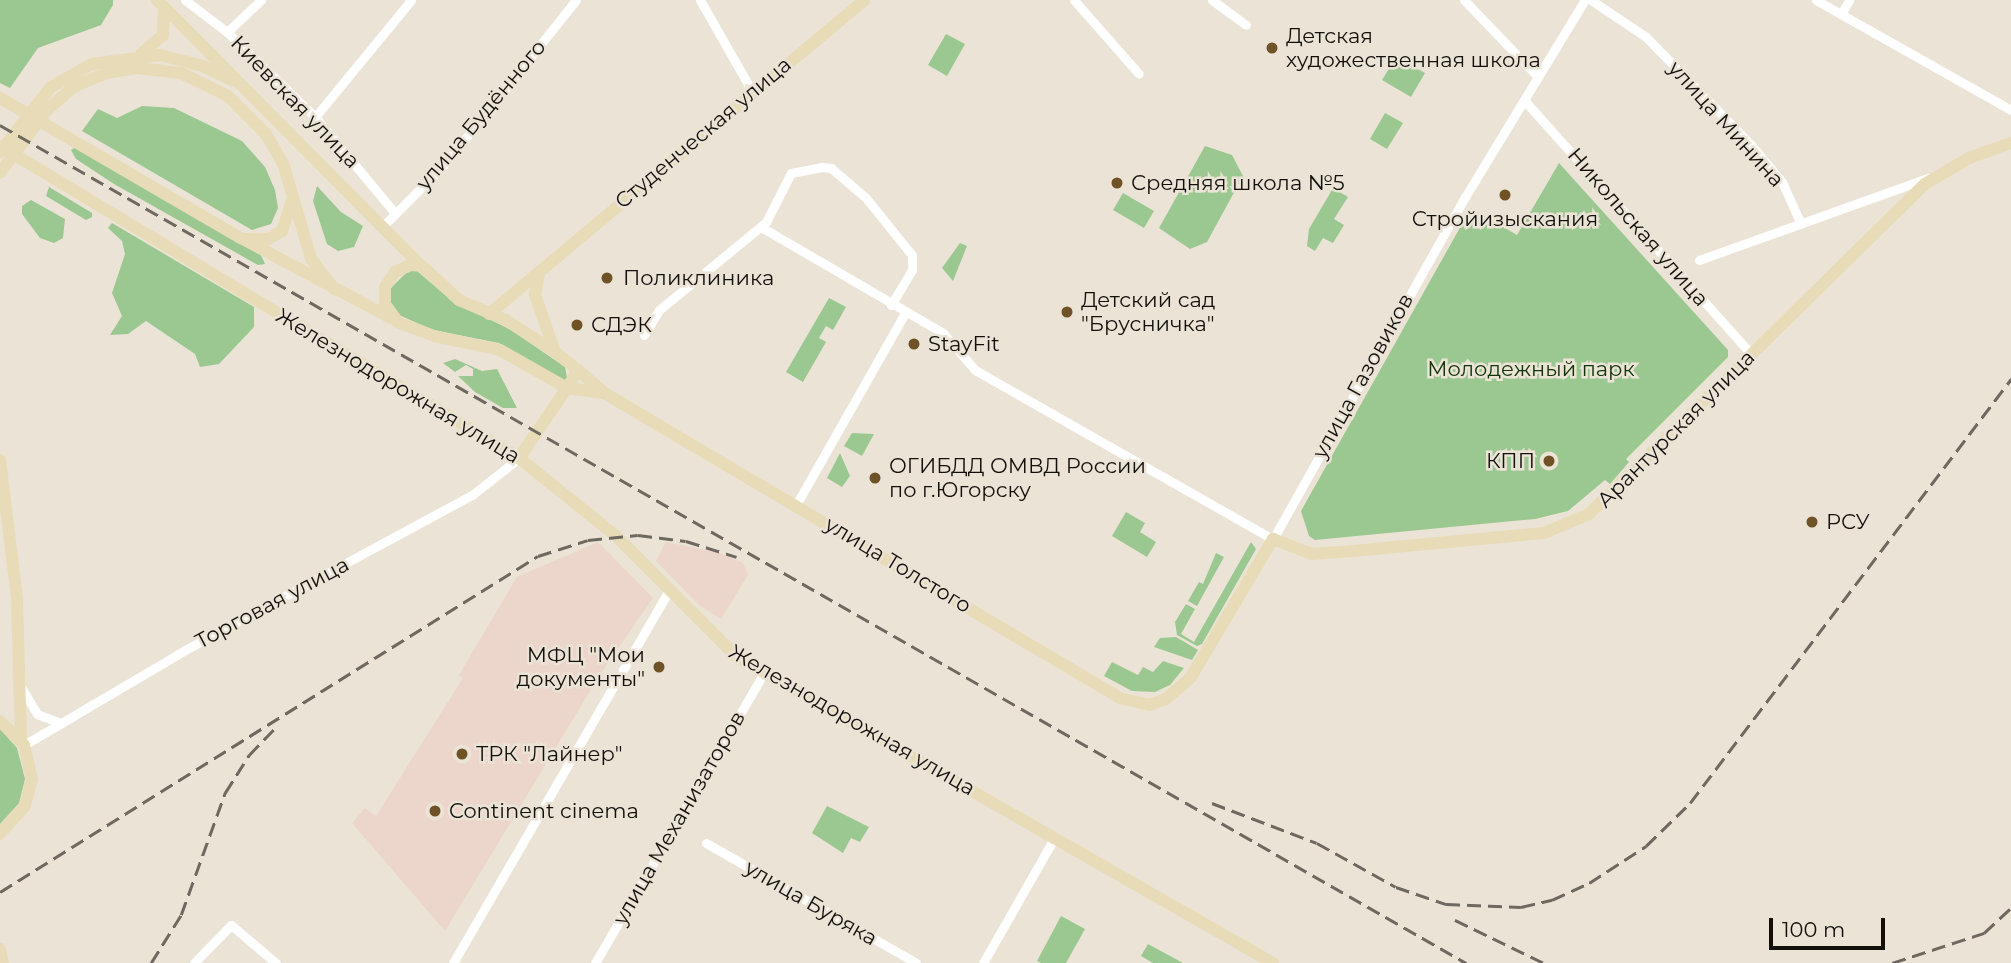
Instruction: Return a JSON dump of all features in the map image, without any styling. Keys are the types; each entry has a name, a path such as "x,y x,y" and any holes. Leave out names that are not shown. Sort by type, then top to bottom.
{"street":[{"name":"Киевская улица","path":"185,0 227,32 315,117 395,213"},
{"path":"227,32 261,0"},
{"path":"315,117 411,0"},
{"name":"улица Будённого","path":"383,226 450,158 576,0"},
{"path":"700,0 752,91"},
{"name":"Студенческая улица","path":"489,314 752,91 864,0"},
{"path":"1074,0 1139,74"},
{"path":"1212,0 1246,25"},
{"path":"1464,0 1538,77"},
{"name":"улица Газовиков","path":"1191,677 1524,100 1588,0"},
{"name":"улица Минина","path":"1588,0 1646,37 1752,146 1782,182 1801,224"},
{"path":"1816,0 2011,110"},
{"path":"1841,15 1849,0"},
{"path":"140,55 163,35 161,3"},
{"path":"161,3 459,300 555,352 606,394"},
{"path":"0,152 82,68 140,55 203,65 253,94"},
{"path":"0,173 41,107 73,87 106,74 151,68 181,73 216,88 250,115 275,146 289,183 311,259 335,290"},
{"path":"0,98 241,238 398,322 435,336 491,347 541,377 567,387 606,394"},
{"name":"Никольская улица","path":"1524,100 1752,355"},
{"name":"Арантурская улица","path":"1273,539 1296,550 1322,554 1559,529 1602,505 1936,175 2011,143"},
{"name":"Железнодорожная улица","path":"0,146 519,458 603,525 725,648 764,673 1273,963"},
{"path":"644,335 659,310 761,227 791,173 831,168 866,198 908,247 912,270 891,305"},
{"path":"1699,260 1936,175"},
{"path":"241,238 260,240 282,231 290,216 289,183"},
{"path":"761,227 949,337 975,370 1273,539"},
{"path":"398,322 385,304 385,287 401,268 422,266"},
{"path":"544,268 535,281 535,295 555,352"},
{"path":"796,505 905,313"},
{"path":"519,458 578,370"},
{"path":"541,377 552,398 547,417"},
{"name":"улица Толстого","path":"606,394 1132,703 1159,702 1191,677"},
{"name":"Торговая улица","path":"22,743 185,650 472,495 519,458"},
{"path":"0,460 17,599 22,743 32,770 31,788 20,813 3,831"},
{"path":"453,963 669,590"},
{"name":"улица Механизаторов","path":"595,963 764,673"},
{"path":"20,684 37,714 61,723"},
{"path":"0,721 22,743"},
{"path":"983,963 1055,837"},
{"name":"улица Буряка","path":"706,843 916,963"},
{"path":"194,963 231,925 276,963"},
{"path":"0,949 3,963"}],"shaded area":[{"path":"598,542 653,598 601,673 445,931 352,823 365,808 376,816 463,678 459,675 517,577"},
{"path":"666,542 717,552 743,563 748,575 721,619 699,605 656,561"}],"green space":[{"path":"0,0 113,0 113,5 101,25 38,48 10,88 0,83"},
{"path":"946,34 965,44 947,76 928,65"},
{"path":"1396,57 1425,73 1411,97 1382,80"},
{"path":"142,106 174,108 242,141 265,167 275,190 278,208 271,224 252,230 82,131 98,109 117,118"},
{"path":"1385,113 1403,123 1387,149 1370,139"},
{"path":"1205,146 1232,155 1243,176 1207,242 1190,249 1159,228"},
{"path":"76,147 261,255 265,264 258,265 114,184 76,159 71,150"},
{"name":"Молодежный парк","path":"1559,163 1728,350 1728,357 1626,459 1629,462 1610,484 1605,480 1568,511 1535,519 1315,540 1309,536 1301,511 1471,208 1517,235"},
{"path":"317,186 341,212 363,226 354,247 338,251 327,244 313,201"},
{"path":"49,187 92,213 92,217 86,220 46,196"},
{"path":"1333,188 1348,197 1334,219 1344,225 1333,243 1323,238 1315,251 1307,246 1309,229"},
{"path":"1123,193 1154,211 1144,228 1113,210"},
{"path":"31,200 65,219 63,238 54,243 40,238 22,214 22,206"},
{"path":"112,223 254,307 254,327 219,364 200,367 195,354 146,321 128,334 110,335 122,316 112,293 125,254 122,241 108,228"},
{"path":"960,243 967,246 953,281 942,268"},
{"path":"408,271 417,271 451,300 511,330 565,367 567,378 563,382 499,343 433,330 399,315 390,303 389,290"},
{"path":"829,298 846,307 833,330 826,326 819,338 826,342 803,382 786,372"},
{"path":"455,359 482,371 497,369 517,408 503,408 475,392 458,376 473,376 473,369 466,365 455,372 443,363"},
{"path":"852,433 874,434 862,456 844,446"},
{"path":"840,453 850,476 842,487 827,478"},
{"path":"1126,512 1145,523 1140,532 1156,542 1147,557 1112,536"},
{"path":"1251,542 1256,549 1202,644 1197,646 1177,635 1175,622 1186,604 1195,609 1181,634 1194,642"},
{"path":"1216,553 1224,557 1197,606 1188,601 1199,582 1203,584"},
{"path":"1176,637 1198,650 1192,660 1154,647 1160,638"},
{"path":"1163,661 1184,668 1170,685 1155,692 1132,691 1104,676 1112,662 1138,675 1143,667 1153,672"},
{"path":"0,729 17,748 25,779 19,803 0,824"},
{"path":"827,806 869,827 860,842 851,838 843,853 812,833"},
{"path":"1061,916 1085,929 1066,963 1041,963 1037,961"},
{"path":"1148,944 1183,963 1153,963 1141,956"}],"railway":[{"path":"0,125 1466,963"},
{"path":"1212,803 1317,843 1396,887 1446,904 1521,907 1552,900 1589,883 1646,846 1690,803 2011,379"},
{"path":"0,892 538,556 588,540 638,535 686,541 737,557"},
{"path":"151,963 181,915 225,793 249,755 278,725"},
{"path":"1892,963 1984,933 2011,908"},
{"path":"1455,920 1544,963"}],"place":[{"name":"Детская художественная школа","path":"1272,48"},
{"name":"Средняя школа №5","path":"1117,183"},
{"name":"Стройизыскания","path":"1505,195"},
{"name":"Поликлиника","path":"607,278"},
{"name":"Детский сад \"Брусничка\"","path":"1067,312"},
{"name":"СДЭК","path":"577,325"},
{"name":"StayFit","path":"914,344"},
{"name":"КПП","path":"1549,461"},
{"name":"ОГИБДД ОМВД России по г.Югорску","path":"875,478"},
{"name":"РСУ","path":"1812,522"},
{"name":"МФЦ \"Мои документы\"","path":"659,667"},
{"name":"ТРК \"Лайнер\"","path":"462,754"},
{"name":"Continent cinema","path":"435,811"}]}
